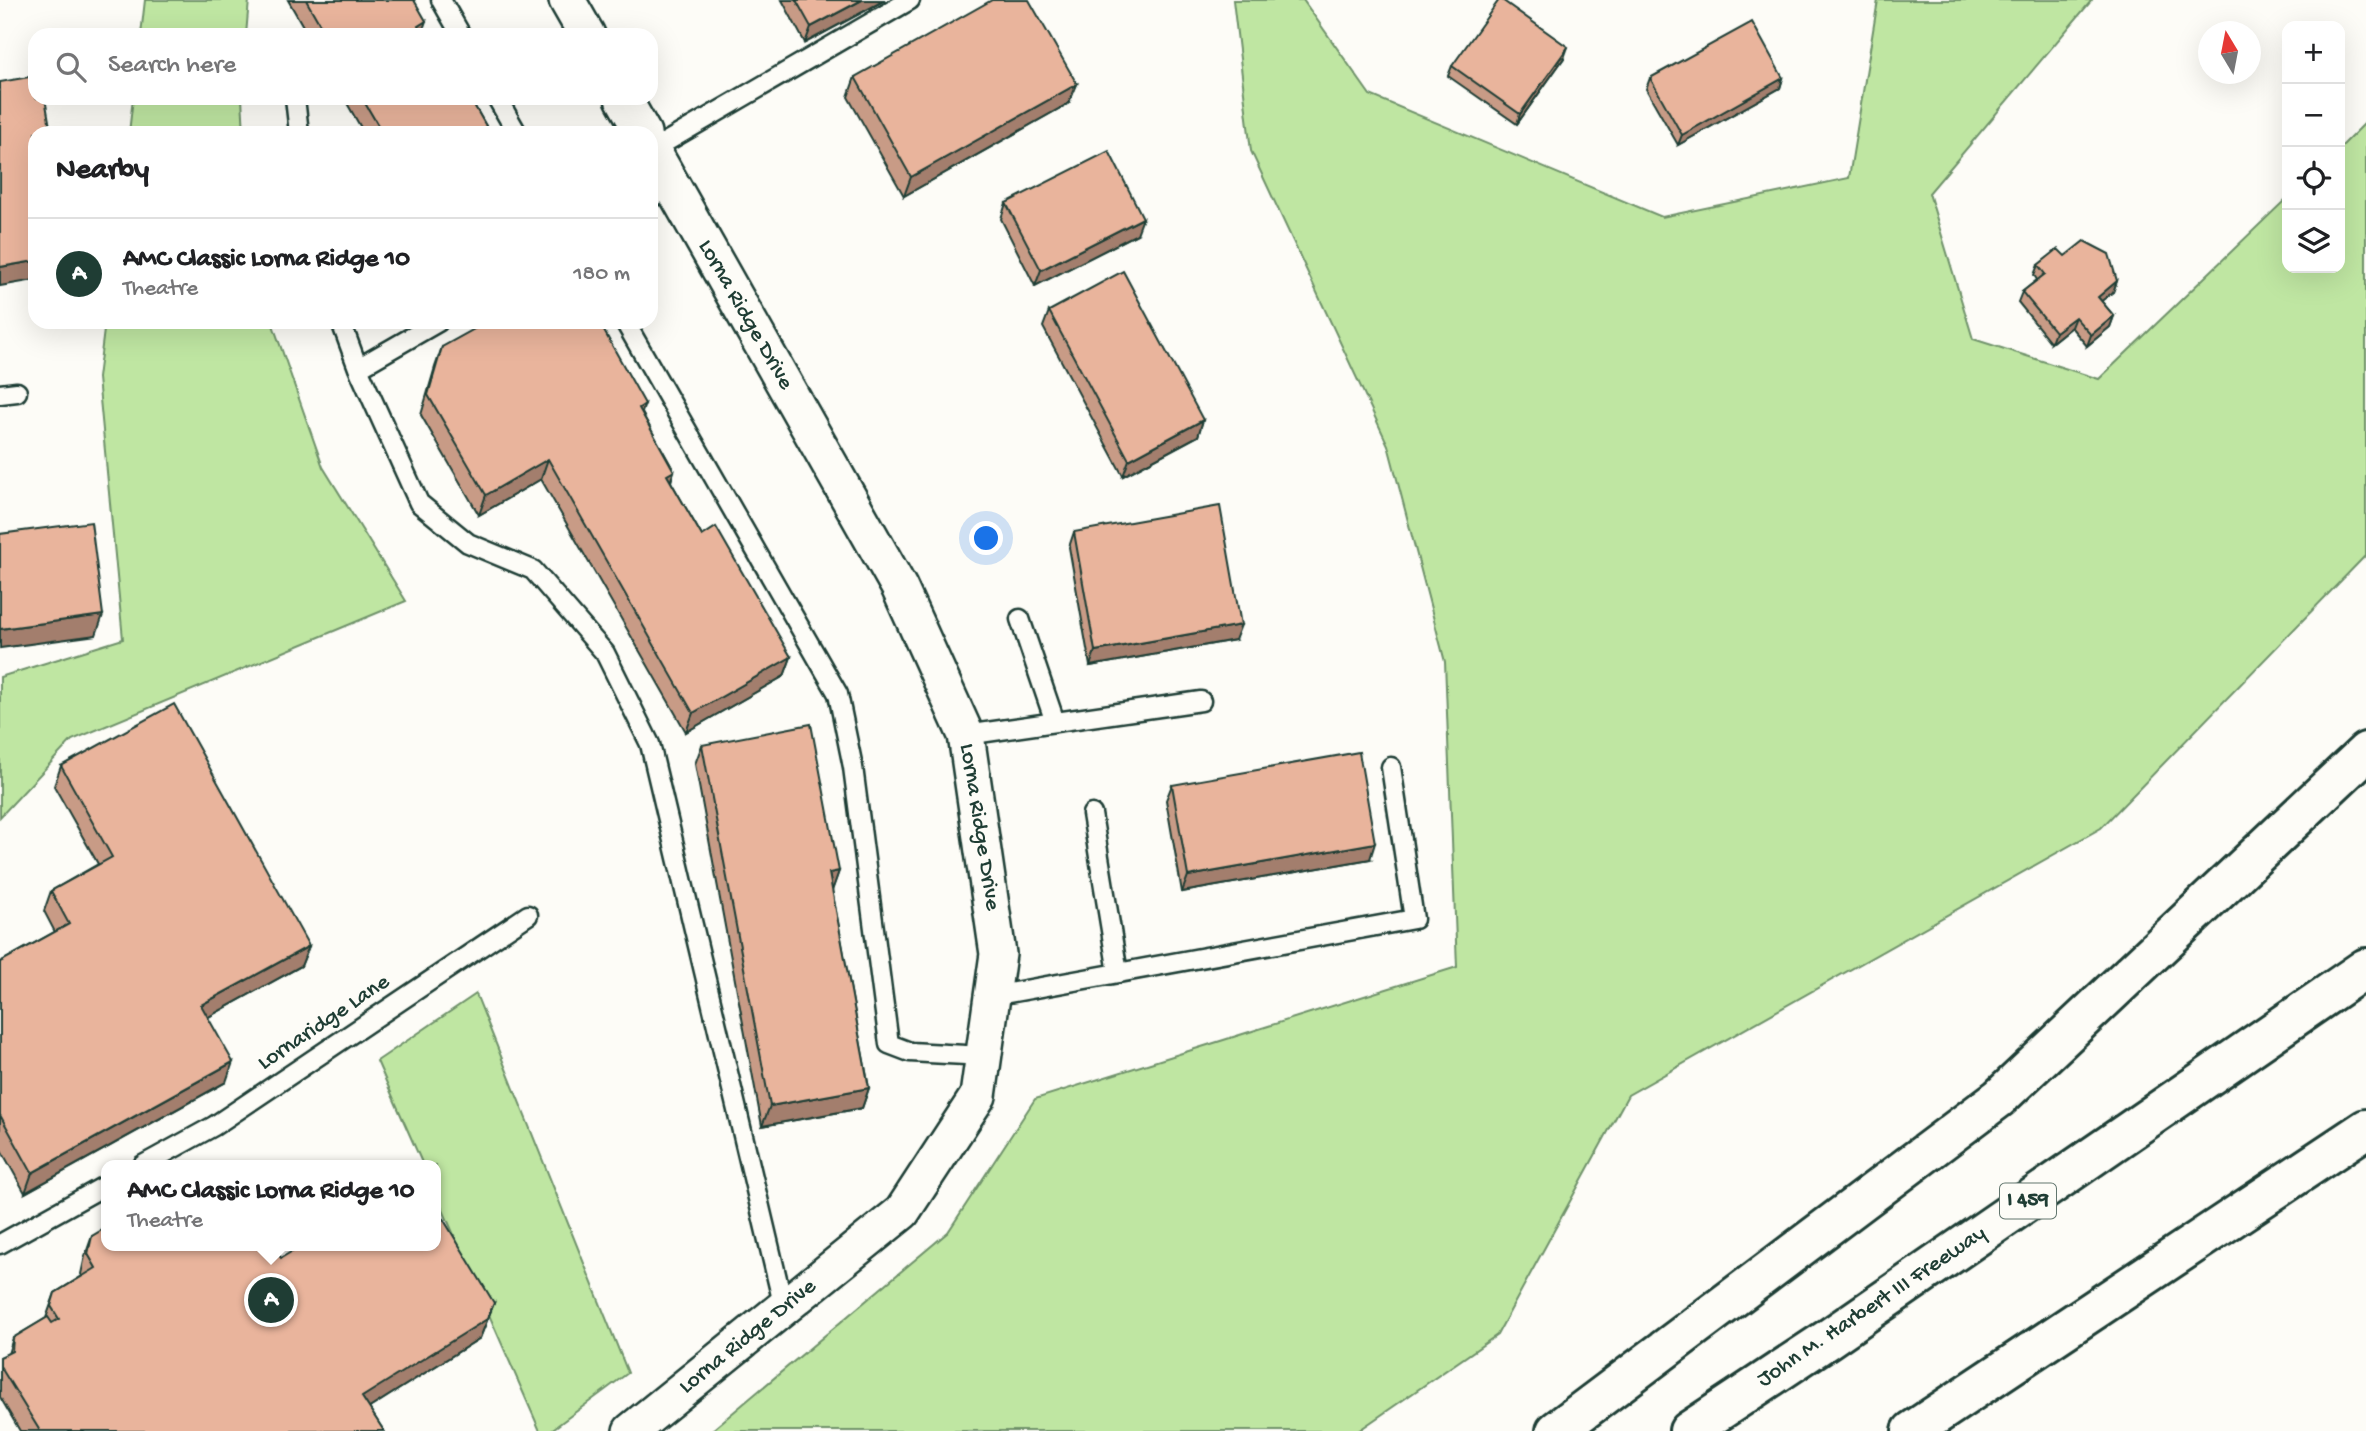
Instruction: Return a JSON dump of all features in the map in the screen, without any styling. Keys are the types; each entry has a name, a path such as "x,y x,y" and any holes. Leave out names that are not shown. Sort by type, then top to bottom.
{"highway":[{"path":"1556,1431 1999,1098 2366,752"},
{"name":"John M. Harbert III Freeway","path":"1689,1431 1839,1331 2366,968"},
{"path":"1912,1431 2366,1129"}],"street":[{"path":"567,0 583,28"},
{"name":"Lorna Ridge Drive","path":"627,105 639,126"},
{"name":"Lorna Ridge Drive","path":"631,1431 902,1212 978,1096 998,954 966,735 899,587 662,192"}],"lane":[{"path":"441,0 457,28"},
{"path":"658,139 911,0"},
{"path":"296,105 298,126"},
{"path":"501,105 513,126"},
{"path":"344,329 418,503 468,543 533,570 605,653 649,744 784,1308"},
{"path":"358,368 426,329"},
{"path":"629,329 838,694 853,767 888,1044 910,1052 984,1056"},
{"path":"1020,618 1055,722"},
{"path":"966,735 1201,701"},
{"path":"992,996 1414,919 1391,767"},
{"path":"1092,814 1118,973"},
{"name":"Lornaridge Lane","path":"152,1160 214,1126 528,915"},
{"path":"0,1244 101,1188"}],"green space":[{"path":"145,0 249,0 247,28 142,28"},
{"path":"1233,0 1303,0 1370,95 1662,217 1849,178 1878,0 2092,0 1929,193 1973,339 2099,379 2282,203 2282,273 2345,273 2345,143 2366,122 2366,555 2101,828 1628,1095 1497,1335 1358,1431 711,1431 948,1232 1035,1099 1457,967 1445,662 1388,445 1251,151"},
{"path":"132,105 242,105 244,126 130,126"},
{"path":"104,329 274,329 323,467 406,601 72,740 0,817 0,677 123,639 98,378"},
{"path":"476,994 628,1373 550,1431 540,1431 441,1205 441,1160 421,1160 377,1061"}],"building":[{"path":"306,0 414,0 426,21 418,26 419,28 322,28"},
{"path":"796,0 862,0 811,27"},
{"path":"992,0 1029,0 1077,84 911,177 855,77"},
{"path":"1499,0 1568,47 1520,114 1452,66"},
{"path":"1752,22 1783,78 1682,135 1650,78"},
{"path":"28,77 28,105 46,105 50,126 28,126 28,262 0,267 0,82"},
{"path":"366,105 474,105 486,126 378,126"},
{"path":"1109,151 1143,218 1041,270 1006,203"},
{"path":"2084,241 2109,254 2117,281 2098,297 2114,316 2091,335 2075,317 2055,332 2022,292 2045,274 2038,265 2058,249 2065,256"},
{"path":"1123,271 1203,420 1129,460 1049,311"},
{"path":"474,329 603,329 645,404 639,408 674,471 667,475 702,536 716,527 791,657 693,713 548,459 486,495 428,395 442,347"},
{"path":"1220,506 1241,625 1095,651 1074,532"},
{"path":"91,522 103,615 0,629 0,534"},
{"path":"174,704 309,946 201,1005 233,1062 32,1173 0,1115 0,962 69,924 51,891 112,857 61,766"},
{"path":"811,724 839,871 829,873 869,1088 770,1106 702,745"},
{"path":"1359,752 1375,843 1188,876 1172,785"},
{"path":"441,1215 494,1303 487,1319 362,1397 384,1431 40,1431 0,1366 0,1357 12,1351 13,1338 48,1317 52,1323 59,1319 51,1306 55,1293 96,1268 88,1254 92,1236 101,1231 101,1251 276,1251 281,1258 293,1251 441,1251"}],"place":[{"name":"AMC Classic Lorna Ridge 10","path":"271,1300"}]}
